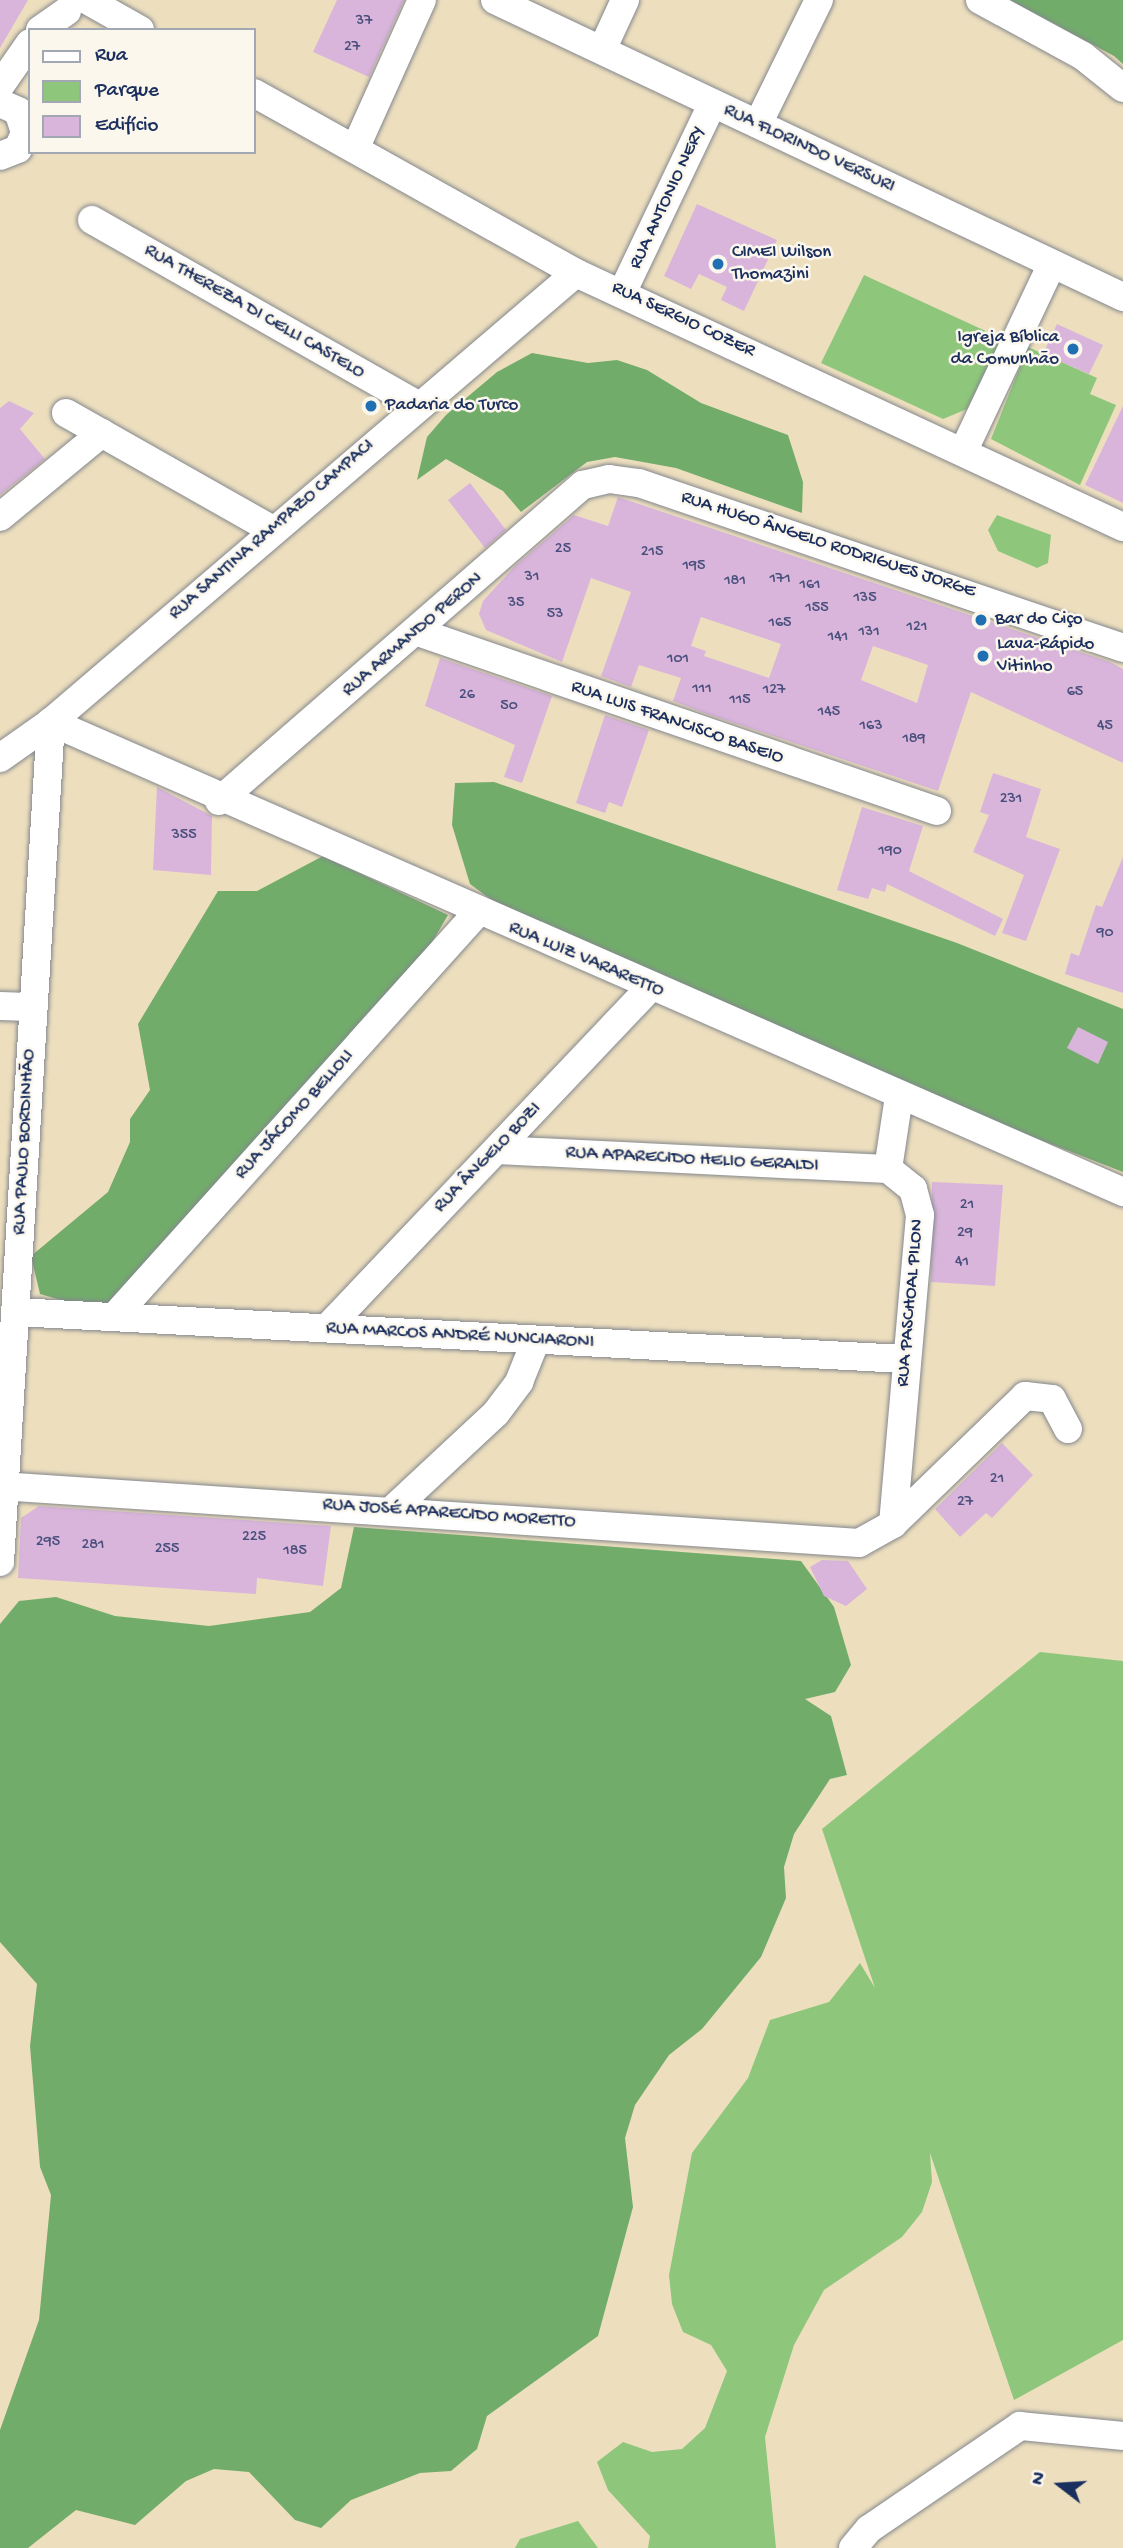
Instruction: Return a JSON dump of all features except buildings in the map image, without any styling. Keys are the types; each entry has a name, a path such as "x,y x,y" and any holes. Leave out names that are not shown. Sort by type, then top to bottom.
{"street":[{"path":"355,149 422,0"},
{"name":"RUA FLORINDO VERSURI","path":"495,0 1123,297"},
{"path":"601,50 625,0"},
{"path":"758,124 819,0"},
{"path":"980,0 1083,55 1123,88"},
{"path":"43,28 72,10 134,28"},
{"path":"0,86 28,46"},
{"name":"RUA SERGIO COZER","path":"256,94 576,273 623,291 1123,527"},
{"path":"0,103 27,115 18,149 0,156"},
{"name":"RUA ANTONIO NERY","path":"623,291 712,104"},
{"name":"RUA THEREZA DI CELLI CASTELO","path":"92,220 417,405"},
{"path":"963,452 1052,264"},
{"name":"RUA SANTINA RAMPAZO CAMPACI","path":"0,758 51,722 417,405 576,273"},
{"path":"66,413 273,530"},
{"path":"0,517 102,433"},
{"name":"RUA ARMANDO PERON","path":"219,801 418,632 583,485 609,479"},
{"name":"RUA HUGO ÂNGELO RODRIGUES JORGE","path":"609,479 639,482 1123,648"},
{"name":"RUA LUIS FRANCISCO BASEIO","path":"418,632 937,811"},
{"name":"RUA LUIZ VARARETTO","path":"51,722 219,801 1123,1192"},
{"name":"RUA PAULO BORDINHÃO","path":"0,1562 51,722"},
{"name":"RUA JÁCOMO BELLOLI","path":"114,1317 477,913"},
{"name":"RUA ÂNGELO BOZI","path":"327,1328 650,988"},
{"path":"0,1006 33,1007"},
{"path":"888,1170 899,1096"},
{"name":"RUA APARECIDO HELIO GERALDI","path":"496,1150 888,1170"},
{"name":"RUA PASCHOAL PILON","path":"888,1170 913,1189 920,1214 905,1359 893,1524"},
{"name":"RUA MARCOS ANDRÉ NUNCIARONI","path":"16,1312 905,1359"},
{"path":"392,1510 496,1413 519,1382 536,1340"},
{"name":"RUA JOSÉ APARECIDO MORETTO","path":"3,1486 859,1543 893,1524 1025,1396 1052,1399 1068,1429"},
{"path":"853,2548 869,2529 1020,2426 1123,2436"}],"green space":[{"path":"1010,0 1123,0 1123,64 1114,56"},
{"path":"864,275 1003,339 967,409 943,419 821,363"},
{"path":"1028,347 1097,378 1090,394 1116,405 1080,485 991,439"},
{"path":"532,353 588,363 617,360 647,370 701,403 788,435 803,482 802,513 676,468 615,457 587,462 521,512 503,491 446,459 417,480 427,437 446,415 497,372"},
{"path":"997,515 1051,535 1048,563 1037,568 998,551 988,530"},
{"path":"494,782 957,943 1123,1009 1123,1172 904,1087 519,920 470,884 452,825 455,783"},
{"path":"323,856 448,915 414,973 117,1303 75,1304 40,1294 31,1256 108,1192 130,1142 130,1119 150,1090 138,1024 218,891 257,891"},
{"path":"354,1527 801,1561 834,1607 851,1665 835,1692 805,1699 831,1716 847,1775 830,1779 794,1834 784,1867 786,1898 761,1957 702,2029 669,2055 635,2105 625,2138 633,2207 598,2336 487,2416 477,2449 451,2471 420,2473 351,2500 321,2528 295,2520 249,2472 214,2469 186,2481 135,2525 76,2510 28,2548 0,2548 0,2430 39,2320 51,2195 40,2167 30,2046 37,1984 0,1942 0,1624 19,1601 56,1597 115,1616 209,1626 310,1612 341,1588"},
{"path":"1040,1652 1123,1661 1123,2340 1014,2400 930,2153 932,2182 922,2212 902,2237 824,2290 794,2345 765,2437 776,2548 648,2548 650,2536 608,2490 597,2462 623,2442 652,2452 682,2449 705,2428 727,2371 711,2345 683,2332 672,2304 669,2275 692,2153 748,2078 770,2020 829,2002 860,1963 875,1988 822,1829"},
{"path":"578,2521 598,2548 515,2548 520,2539"}],"place":[{"name":"CIMEI Wilson Thomazini","path":"718,264"},
{"name":"Igreja Bíblica da Comunhão","path":"1073,349"},
{"name":"Padaria do Turco","path":"371,406"},
{"name":"Bar do Ciço","path":"981,620"},
{"name":"Lava-Rápido Vitinho","path":"983,656"}]}
